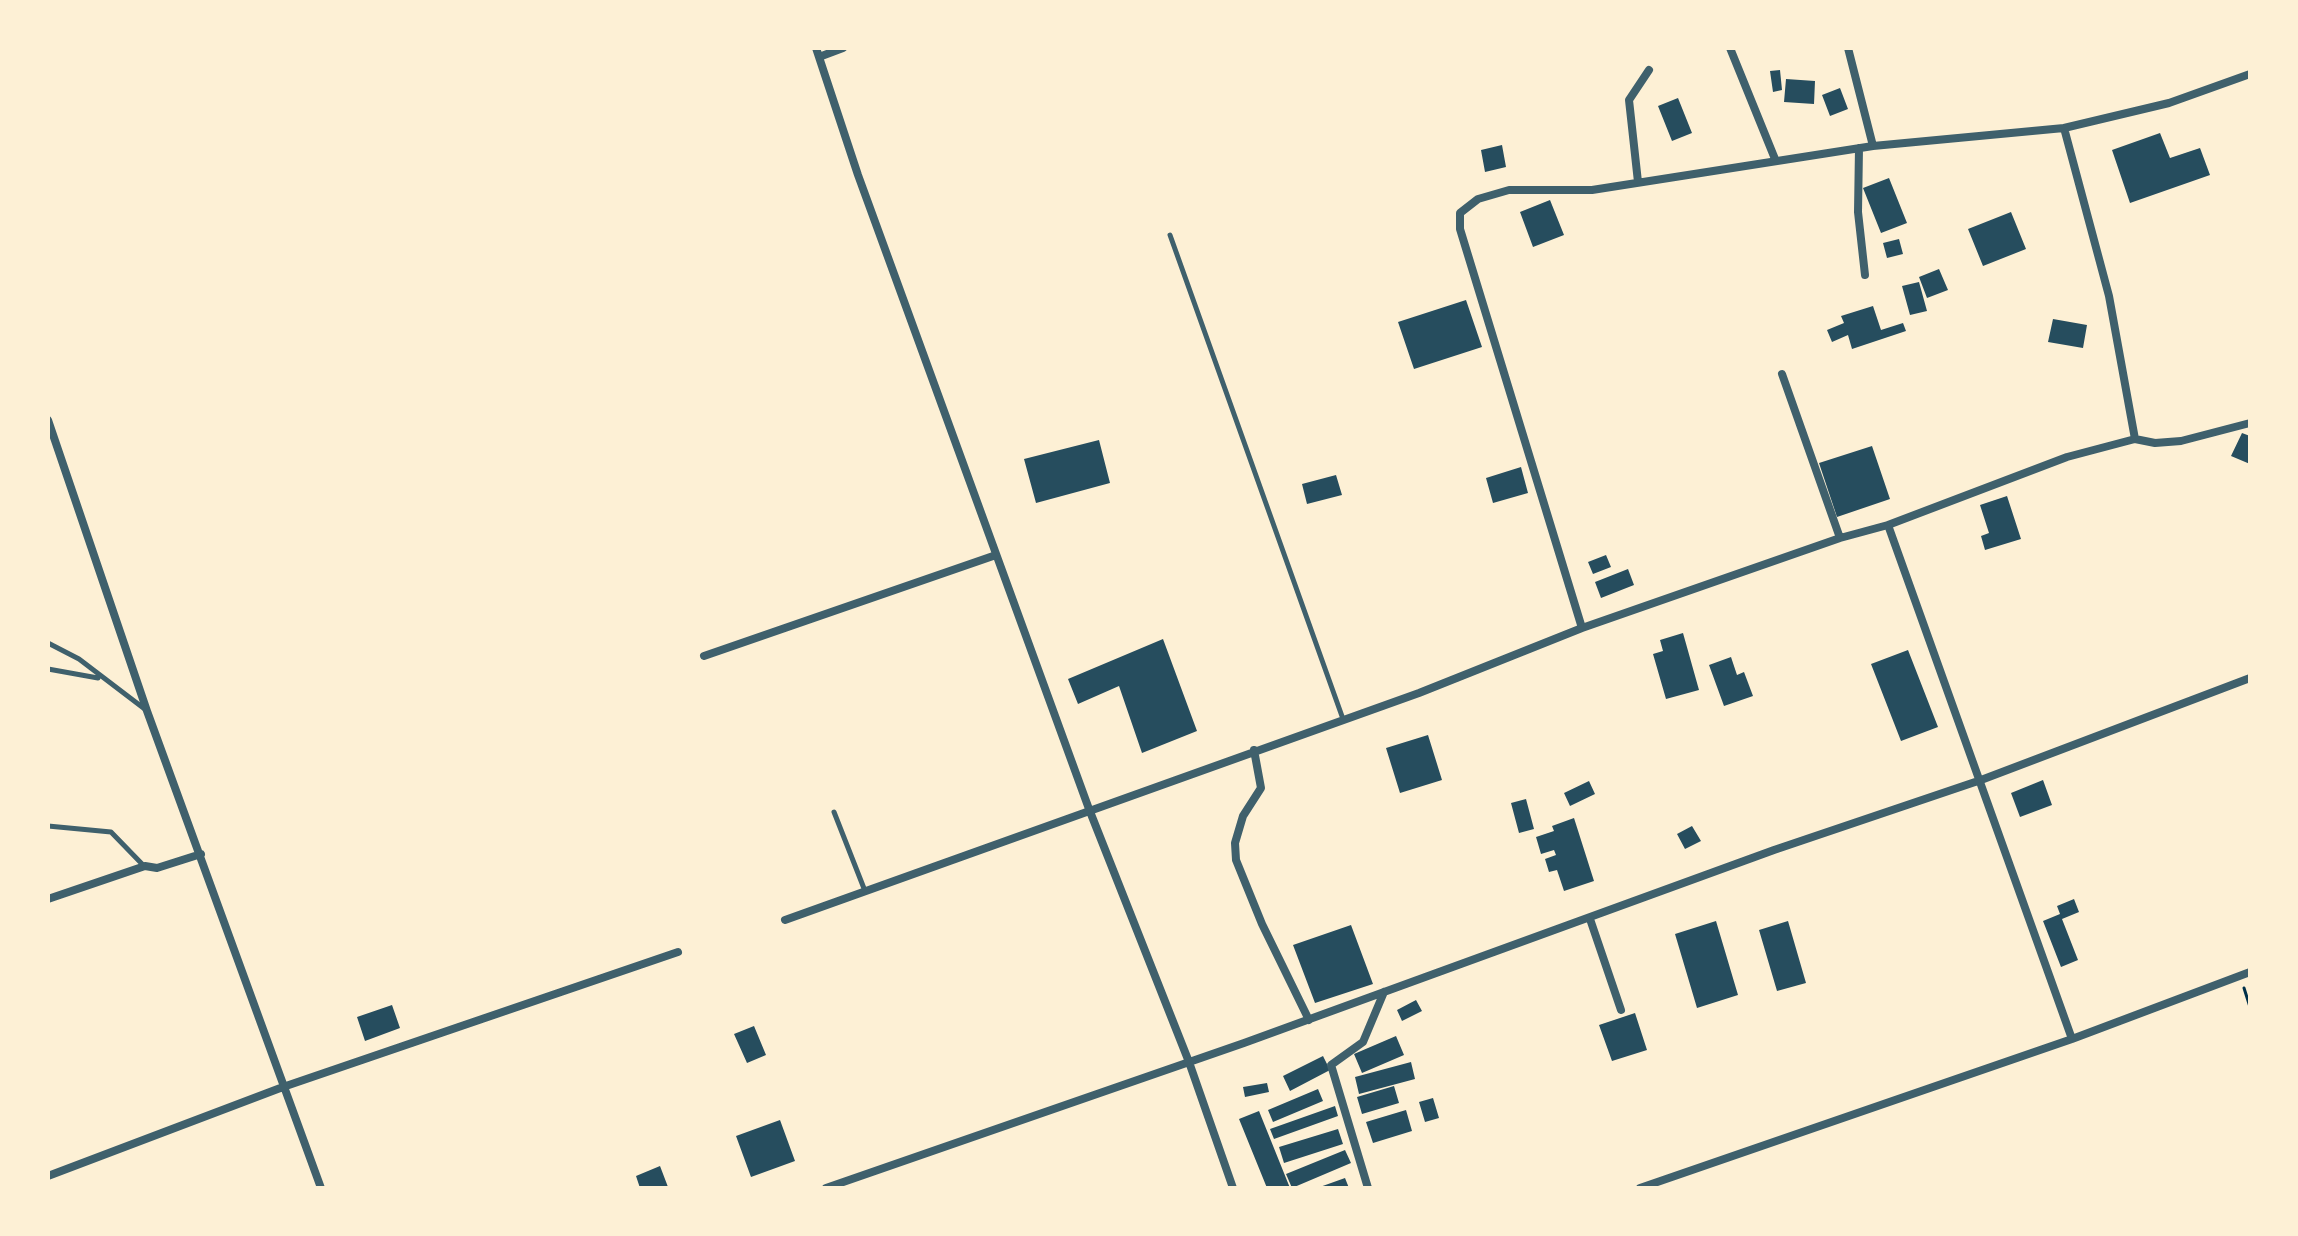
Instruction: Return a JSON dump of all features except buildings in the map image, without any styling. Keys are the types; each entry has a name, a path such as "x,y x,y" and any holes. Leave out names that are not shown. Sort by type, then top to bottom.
{"street":[{"path":"843,48 817,52 858,175 1089,809 1189,1062 1233,1188"},
{"path":"1730,48 1775,159"},
{"path":"1848,48 1873,146"},
{"path":"1638,182 1629,100 1649,70"},
{"path":"1582,628 1460,229 1460,213 1478,199 1509,190 1592,190 1873,146 2064,128 2169,103 2250,74"},
{"path":"2064,128 2109,296 2135,439"},
{"path":"1859,148 1858,212 1865,275"},
{"path":"1782,374 1840,538"},
{"path":"48,420 147,711 321,1188"},
{"path":"785,920 1343,719 1582,628 1840,538 1888,525 2067,457 2135,439 2155,443 2181,441 2250,423"},
{"path":"1888,525 2072,1039"},
{"path":"704,656 996,555"},
{"path":"826,1188 1309,1020 1774,850 1981,780 2250,678"},
{"path":"1254,750 1261,788 1243,816 1235,843 1236,860 1262,924 1309,1020"},
{"path":"48,899 145,866 157,868 201,854"},
{"path":"1590,919 1621,1010"},
{"path":"48,1176 283,1087 678,952"},
{"path":"1640,1188 2072,1039 2250,972"},
{"path":"1368,1188 1331,1065 1363,1042 1384,992"}],"lane":[{"path":"1170,235 1343,719"},
{"path":"48,643 79,659 99,678 147,711"},
{"path":"48,669 99,678"},
{"path":"834,812 865,891"},
{"path":"48,826 111,832 145,866"}],"path":[{"path":"2240,976 2250,1007"}]}
